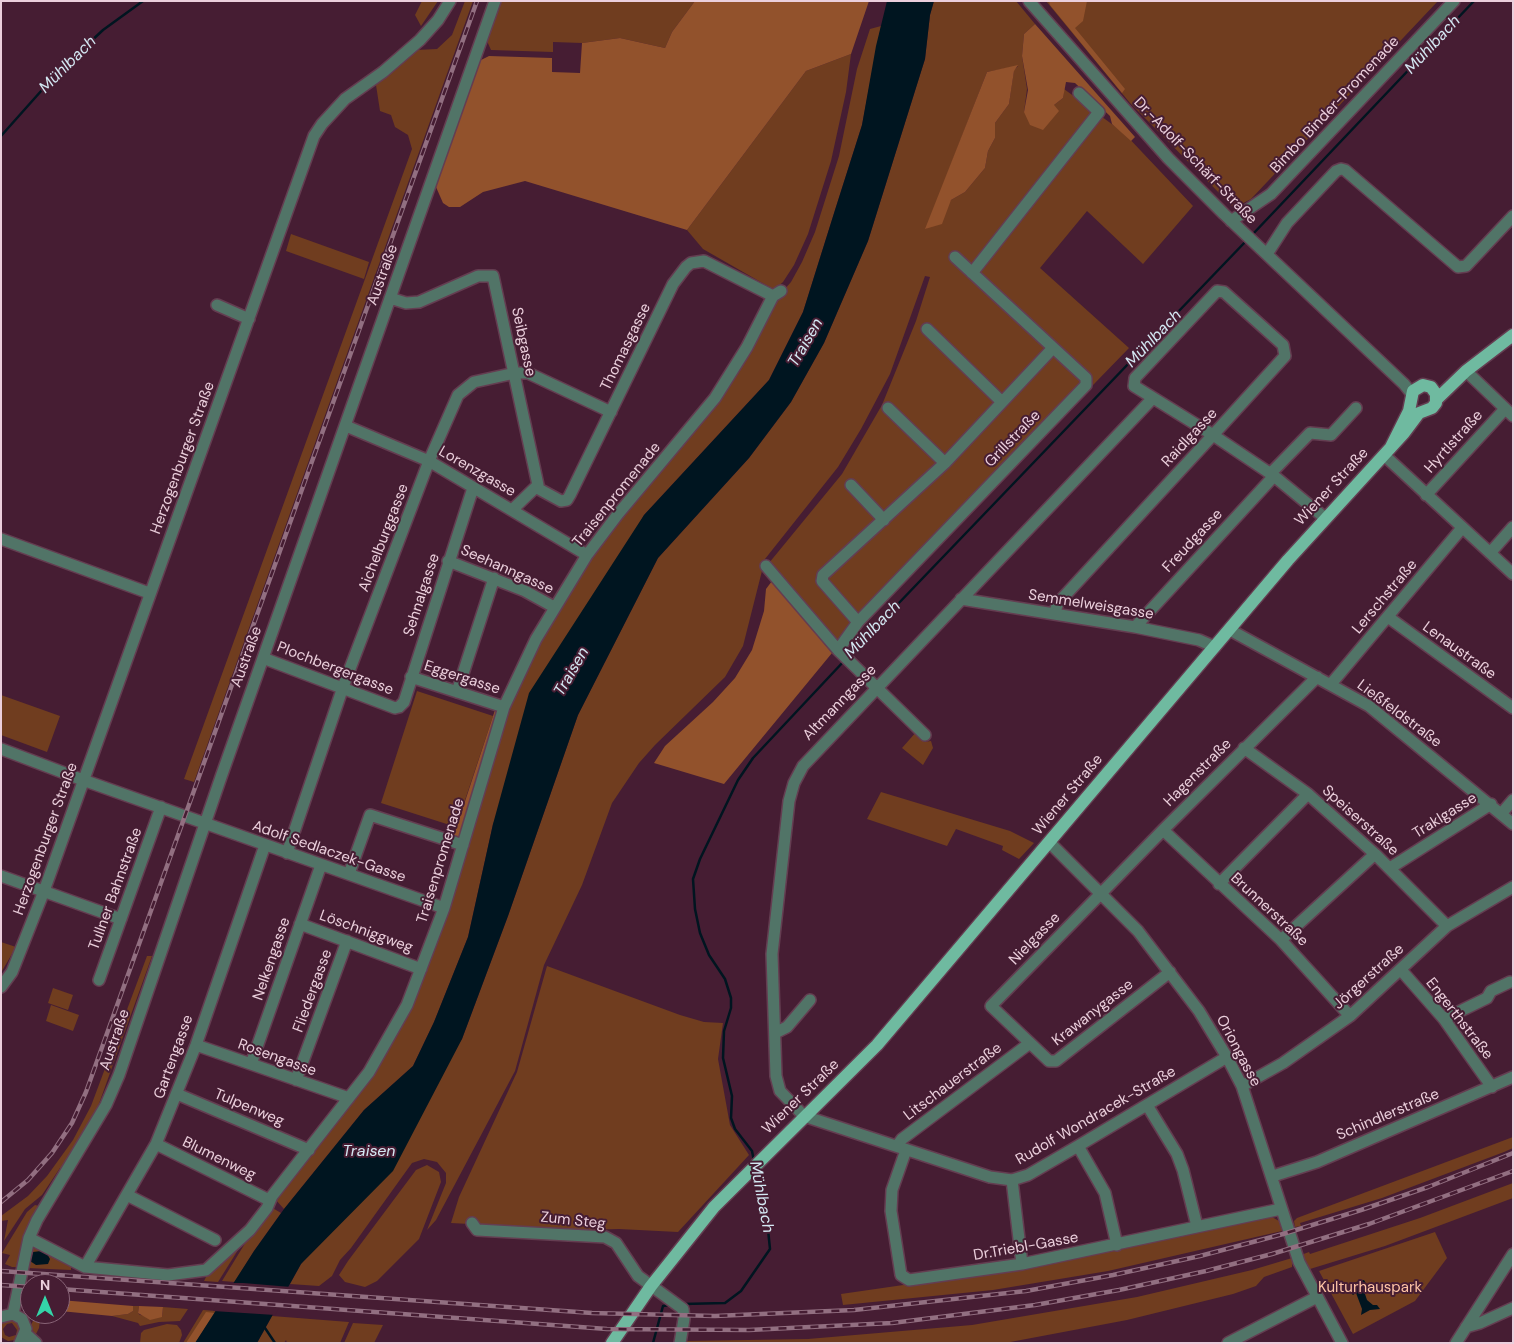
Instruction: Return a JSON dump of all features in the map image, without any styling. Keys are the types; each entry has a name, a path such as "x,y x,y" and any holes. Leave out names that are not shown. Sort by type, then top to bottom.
{"main road":[{"path":"1388,451 1418,392 1446,383 1466,371 1513,335"},
{"path":"1418,392 1415,407 1423,410 1432,408 1437,399 1466,371"},
{"path":"1418,392 1435,390 1437,399"},
{"path":"1388,451 1423,410"},
{"name":"Wiener Straße","path":"651,1286 714,1207 762,1157 877,1045 1215,647 1326,518 1388,451"},
{"path":"612,1343 651,1286"}],"street":[{"name":"Herzogenburger Straße","path":"1,987 12,972 44,890 149,593 319,127 345,99 383,72 420,40 438,20 450,1"},
{"name":"Austraße","path":"4,1316 29,1238 37,1220 106,1105 122,1067 263,658 496,1"},
{"name":"Dr.-Adolf-Schärf-Straße","path":"1029,1 1125,112 1231,221 1348,333 1404,384 1418,392"},
{"name":"Bimbo Binder-Promenade","path":"1231,221 1271,194 1454,1"},
{"path":"972,273 1099,112 1079,93"},
{"path":"1267,254 1287,223 1336,170 1341,169 1345,170 1458,267 1466,266 1513,216"},
{"name":"Grillstraße","path":"838,650 858,622 1086,385 1086,378 1052,349 955,257"},
{"name":"Thomasgasse","path":"537,488 561,501 568,499 673,284 686,267 691,263 704,261 777,293"},
{"name":"Seibgasse","path":"390,298 406,303 419,302 487,274 493,276 515,373 537,488"},
{"name":"Raidlgasse","path":"1054,614 1058,603 1285,356 1285,350 1224,292 1217,291 1134,378 1134,386 1152,399"},
{"name":"Traisenpromenade","path":"29,1238 85,1267 168,1275 206,1270 250,1230 267,1208 269,1200 369,1072 393,1033 444,908 504,707 518,672 554,607 587,556 618,514 715,398 747,347 777,293"},
{"path":"217,305 249,319"},
{"path":"927,329 1002,402"},
{"path":"858,622 822,580 823,575 945,462 1052,349"},
{"path":"1466,371 1509,412"},
{"name":"Aichelburggasse","path":"288,853 343,687 429,461 462,390 474,382 515,373 528,374 611,412"},
{"path":"1152,399 1272,475 1326,518"},
{"name":"Altmanngasse","path":"804,1116 780,1091 776,1076 772,954 785,833 794,783 813,753 1152,399"},
{"path":"888,408 945,462"},
{"name":"Freudgasse","path":"1135,627 1310,433 1331,435 1356,408"},
{"name":"Hyrtlstraße","path":"1426,495 1509,412"},
{"name":"Lorenzgasse","path":"346,426 429,461 587,556"},
{"path":"1388,451 1426,495 1513,574"},
{"path":"851,485 884,520"},
{"name":"Sehnalgasse","path":"395,708 404,702 473,488"},
{"path":"512,510 537,488"},
{"path":"1490,553 1513,527"},
{"name":"Lerschstraße","path":"1331,684 1462,528"},
{"path":"1,539 149,593"},
{"name":"Seehanngasse","path":"448,561 494,578 554,607"},
{"path":"766,566 838,650 925,735"},
{"path":"457,692 494,578"},
{"name":"Semmelweisgasse","path":"961,599 1135,627 1199,640 1215,647"},
{"name":"Lenaustraße","path":"1388,617 1513,708"},
{"name":"Ließfeldstraße","path":"1230,630 1369,706 1491,804 1513,824"},
{"name":"Plochbergergasse","path":"263,658 395,708"},
{"name":"Eggergasse","path":"411,677 504,707"},
{"name":"Hagenstraße","path":"1101,892 1317,677"},
{"name":"Speiserstraße","path":"1244,748 1308,794 1390,868 1447,926"},
{"name":"Adolf Sedlaczek-Gasse","path":"1,749 205,824 444,908"},
{"path":"1219,884 1308,794"},
{"path":"1501,814 1513,800"},
{"name":"Traklgasse","path":"1390,868 1491,804"},
{"name":"Tullner Bahnstraße","path":"99,980 161,807"},
{"path":"349,874 370,815 463,845"},
{"name":"Brunnerstraße","path":"1163,830 1281,940 1350,1016"},
{"name":"Oriongasse","path":"1049,842 1138,931 1199,1011 1227,1057 1242,1086 1273,1176 1299,1262 1342,1343"},
{"name":"Gartengasse","path":"85,1267 156,1144 196,1045 265,845"},
{"path":"1281,940 1375,854"},
{"name":"Nelkengasse","path":"251,1064 322,864"},
{"path":"1,876 121,919"},
{"name":"Jörgerstraße","path":"1242,1086 1283,1063 1350,1016 1447,926 1513,887"},
{"name":"Nielgasse","path":"991,1006 1101,892"},
{"name":"Löschniggweg","path":"300,924 421,968"},
{"name":"Fliedergasse","path":"296,1080 347,941"},
{"name":"Engerthstraße","path":"1401,970 1444,1019 1492,1087"},
{"name":"Krawanygasse","path":"991,1006 1049,1061 1056,1061 1170,972"},
{"path":"1444,1019 1487,998 1491,991 1510,982"},
{"path":"775,1033 787,1027 810,1000"},
{"name":"Litschauerstraße","path":"902,1148 902,1139 1030,1043"},
{"name":"Rosengasse","path":"196,1045 349,1098"},
{"name":"Rudolf Wondracek-Straße","path":"804,1116 990,1177 1012,1180 1028,1175 1227,1057"},
{"name":"Schindlerstraße","path":"1273,1176 1317,1162 1513,1078"},
{"name":"Tulpenweg","path":"177,1094 309,1150"},
{"path":"1147,1105 1177,1154 1184,1170 1197,1226"},
{"name":"Blumenweg","path":"156,1144 269,1200"},
{"path":"1078,1146 1105,1193 1117,1245"},
{"name":"Dr.Triebl-Gasse","path":"902,1148 891,1199 901,1275 910,1280 1022,1264 1282,1209"},
{"path":"1012,1180 1022,1264"},
{"path":"127,1195 215,1240"},
{"name":"Zum Steg","path":"472,1223 477,1230 605,1237 616,1243 638,1276 651,1286"},
{"path":"1456,1343 1513,1254"},
{"path":"651,1286 673,1300 684,1312 680,1343"},
{"path":"1228,1343 1317,1297"},
{"path":"1466,1327 1480,1323 1513,1308"},
{"path":"4,1316 22,1319 25,1324 22,1341 36,1343"}],"green space":[{"path":"422,1 438,1 421,26 415,15"},
{"path":"465,1 473,1 194,782 184,779 412,149 408,135 395,127 391,115 380,111 376,85 416,50 437,49 452,35"},
{"path":"501,1 695,1 672,32 665,48 620,38 582,43 553,42 553,52 491,50 487,41"},
{"path":"934,1 1016,1 1035,24 1024,34 1022,56 1027,89 1024,112 1054,105 1063,98 1064,89 1124,133 1193,206 1143,264 1087,211 1040,268 1129,348 860,625 838,654 769,563 842,474 882,405 916,321 930,277 925,276 890,374 861,429 838,467 765,559 743,646 725,677 655,745 639,763 612,803 582,885 544,965 515,1071 436,1220 427,1230 446,1183 446,1173 437,1162 424,1159 412,1163 351,1248 340,1260 332,1276 319,1286 290,1284 301,1264 462,1039 508,916 578,715 658,558 749,458 791,402 824,343 868,241 925,59 930,15","holes":["1018,66 1014,70 1009,104 995,123 995,138 988,151 985,168 965,192 951,200 926,229 987,72"]},
{"path":"1046,1 1438,1 1251,199 1234,208 1130,103"},
{"path":"881,26 862,125 803,312 769,380 644,515 493,824 468,937 434,1022 413,1066 364,1110 284,1209 275,1199 363,1088 391,1045 436,947 509,703 539,640 590,559 618,520 656,476 776,299 791,282 802,262 815,232 839,156 857,69 870,29"},
{"path":"851,54 846,92 831,161 808,234 794,265 783,282 775,289 771,288 703,249 687,230 806,71"},
{"path":"291,234 369,262 364,279 286,251"},
{"path":"417,691 493,716 456,827 381,803"},
{"path":"1,695 60,716 47,752 1,735"},
{"path":"917,731 923,736 924,742 931,741 933,748 923,765 902,748"},
{"path":"881,792 1010,831 1034,843 1019,859 1002,850 1003,846 956,829 947,846 867,819"},
{"path":"1,942 16,947 2,971 1,971"},
{"path":"147,956 152,956 96,1112 63,1169 60,1168 42,1195 25,1209 4,1241 8,1220 1,1221 1,1216 28,1196 47,1176 73,1140 91,1106"},
{"path":"547,966 680,1015 704,1022 723,1023 718,1059 730,1125 749,1155 678,1232 619,1229 581,1230 451,1223 459,1197 517,1072"},
{"path":"53,988 73,995 68,1010 48,1003"},
{"path":"51,1005 79,1015 73,1031 46,1021"},
{"path":"1513,1137 1513,1148 1504,1152 1382,1198 1300,1223 1301,1226 1295,1227 1294,1221 1297,1218"},
{"path":"427,1165 439,1172 441,1182 419,1239 377,1281 365,1287 345,1282 339,1275 348,1261 416,1170"},
{"path":"1513,1183 1513,1198 1385,1246 1310,1269 1301,1255 1309,1252 1310,1254 1420,1218"},
{"path":"35,1205 39,1206 27,1228 16,1267 5,1264 10,1255 2,1253 27,1212"},
{"path":"271,1207 281,1213 235,1282 222,1281 252,1232"},
{"path":"1272,1217 1279,1221 1282,1231 1108,1271 993,1290 843,1305 841,1294 1007,1270"},
{"name":"Kulturhauspark","path":"1435,1232 1447,1258 1415,1301 1353,1334 1319,1271"},
{"path":"243,1242 218,1282 204,1281 208,1273"},
{"path":"37,1247 71,1265 71,1270 27,1268 31,1250"},
{"path":"1292,1258 1292,1267 1264,1277 1256,1286 1233,1294 1127,1320 1005,1343 686,1343 686,1341 808,1339 972,1325 1137,1297 1252,1270"},
{"path":"133,1306 139,1306 138,1313 140,1315 162,1317 163,1307 188,1309 180,1321 159,1322 140,1326 138,1323 112,1316 128,1314 133,1311"},
{"path":"203,1310 216,1311 195,1343 183,1343"},
{"path":"272,1316 349,1322 340,1343 287,1343 286,1340 284,1343 257,1343"},
{"path":"10,1319 17,1321 21,1328 15,1340 8,1341 1,1337 1,1323","holes":["12,1323 17,1330 16,1335 9,1337 5,1335 3,1329 7,1324"]},
{"path":"353,1323 383,1325 374,1343 344,1343"},
{"path":"40,1324 35,1336 31,1325"},
{"path":"167,1324 177,1325 181,1330 182,1335 179,1343 140,1343 141,1333 144,1330"}],"shaded area":[{"path":"695,1 869,1 851,54 806,71 687,230 525,181 483,192 460,207 449,207 443,203 436,187 479,61 489,56 552,58 552,72 580,73 582,43 620,38 665,48 672,32"},
{"path":"1049,1 1087,1 1083,21 1075,28 1125,89 1122,93 1050,5"},
{"path":"1035,24 1135,137 1131,141 1112,124 1110,116 1075,83 1066,82 1063,98 1054,105 1059,111 1043,130 1030,125 1024,112 1028,90 1022,56 1024,34"},
{"path":"1018,65 1014,71 1009,104 995,123 995,138 988,151 985,168 965,192 951,200 942,224 925,229 987,72"},
{"path":"772,581 832,653 724,784 654,763 665,746 713,702 735,678 752,650 764,611 766,589"},
{"path":"495,710 501,712 462,842 453,838"},
{"path":"70,1301 133,1306 133,1311 128,1314 112,1316 70,1312"},
{"path":"139,1306 163,1307 162,1317 150,1320 138,1313"},
{"path":"206,1312 215,1313 195,1343 186,1343"}],"water":[{"name":"Traisen","path":"887,1 934,1 930,15 925,59 868,241 824,343 791,402 749,458 658,558 578,715 508,916 462,1039 393,1171 301,1264 257,1343 195,1343 254,1251 284,1209 364,1110 413,1066 434,1022 468,937 493,824 529,693 644,515 769,380 803,312 862,125 876,46"},
{"path":"33,1252 46,1252 50,1259 48,1264 36,1265 30,1261"},
{"path":"1364,1280 1369,1289 1365,1294 1367,1300 1373,1305 1377,1305 1380,1309 1370,1310 1361,1315 1362,1309 1356,1293 1353,1295 1348,1290 1356,1282"}],"pier":[{"path":"232,1283 291,1287 275,1315 213,1311"}],"waterway":[{"name":"Mühlbach","path":"1,136 58,72 103,30 143,1"},
{"name":"Mühlbach","path":"1252,235 1474,1"},
{"name":"Mühlbach","path":"849,655 1247,240"},
{"name":"Mühlbach","path":"754,1161 752,1151 735,1129 731,1118 732,1096 723,1058 724,1031 731,1008 731,998 725,979 709,955 700,933 695,909 693,879 700,859 738,780 753,758 844,661"},
{"name":"Mühlbach","path":"683,1304 725,1303 741,1291 770,1249 766,1210 757,1171"},
{"name":"Mühlbach","path":"653,1343 663,1306 670,1305"},
{"path":"265,1328 275,1343"}],"railway":[{"path":"1,1202 28,1180 52,1153 72,1123 86,1092 477,1"},
{"path":"1,1271 592,1313 715,1316 854,1310 1026,1291 1200,1256 1283,1234 1361,1210 1428,1187 1513,1153"},
{"path":"70,1290 607,1329 749,1330 892,1323 1035,1305 1119,1290 1206,1271 1272,1254 1369,1224 1513,1171"},
{"path":"1,1285 20,1286"}]}
